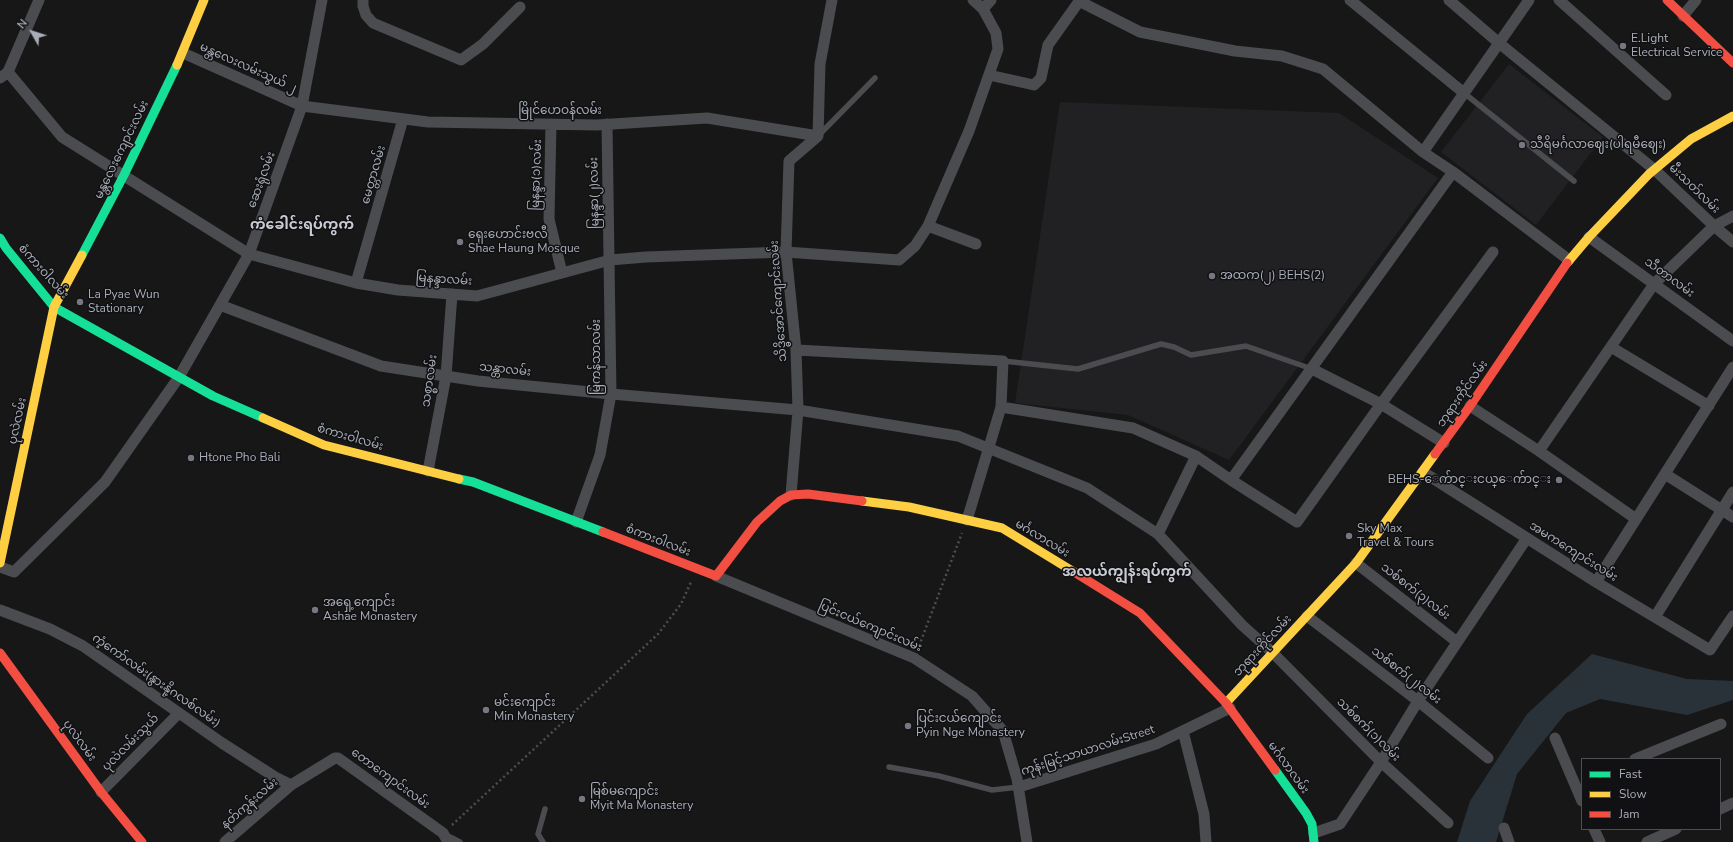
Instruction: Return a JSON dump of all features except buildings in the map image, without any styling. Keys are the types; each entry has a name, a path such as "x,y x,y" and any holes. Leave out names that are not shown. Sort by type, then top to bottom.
{"main road":[{"name":"မန္တလေးကျောင်းလမ်း","path":"54,307 124,175 183,53 204,0"},
{"path":"1667,0 1733,63"},
{"name":"ဘုရားကိုင်လမ်း","path":"1228,705 1273,653 1356,563 1444,443 1569,260 1589,237 1655,170 1691,139 1733,116"},
{"name":"စံကားဝါလမ်း","path":"0,238 6,248 54,307 213,396 324,445 473,482 716,576"},
{"name":"ပုလဲလမ်း","path":"0,563 54,307"},
{"path":"716,576 757,522 780,501 791,494"},
{"name":"မင်္ဂလာလမ်း","path":"791,494 808,494 909,507 1002,528 1140,613 1228,705 1306,813 1312,824 1314,838"},
{"name":"ပုလဲလမ်း","path":"0,653 101,792 142,842"}],"street":[{"path":"4,75 39,0"},
{"name":"ဆေးရုံလမ်း","path":"0,567 14,572 105,482 179,377 249,254 302,106 322,0"},
{"path":"363,0 366,15 373,23 461,60 483,44 520,7"},
{"path":"818,136 820,64 832,0"},
{"path":"974,0 983,9 996,33 998,49 969,131 928,226 976,244"},
{"path":"983,9 991,0"},
{"path":"989,74 1034,84 1041,78 1048,45 1079,0 1140,32 1235,51 1282,56 1323,69 1423,152 1453,172 1569,260"},
{"path":"1350,0 1464,93"},
{"name":"မီးသတ်လမ်း","path":"1449,0 1499,43 1655,170 1733,242"},
{"path":"1423,152 1529,0"},
{"path":"1559,0 1666,95"},
{"path":"1683,16 1696,0"},
{"name":"မန္တလေးလမ်းသွယ် ၂","path":"183,53 302,106"},
{"name":"မြနန္ဒာလမ်း","path":"4,75 62,137 249,254 356,283 398,290 477,296 610,260 786,252 899,260 914,246 928,226"},
{"name":"မြိုင်ဟေဝန်လမ်း","path":"302,106 428,122 607,124 707,118 818,136"},
{"name":"မေတ္တာလမ်း","path":"356,283 403,119"},
{"name":"မြနန္ဒာ(၁)လမ်း","path":"552,124 548,220 562,273"},
{"name":"မြနန္ဒာ(၂)လမ်း","path":"607,124 610,260"},
{"name":"သိဒ္ဓိအောင်ကျောင်းလမ်း","path":"791,494 798,410 796,350 786,252 789,161 818,136"},
{"path":"1231,480 1453,172"},
{"path":"1539,451 1654,284 1714,226 1733,216"},
{"name":"သီတာလမ်း","path":"1589,237 1733,341"},
{"path":"1001,407 1133,428 1196,456 1297,522 1381,404 1493,252"},
{"name":"မြကန်သာလမ်း","path":"576,522 600,455 611,394 610,260"},
{"name":"သစ္စာလမ်း","path":"428,471 446,376 452,294"},
{"name":"သန္တာလမ်း","path":"220,305 381,366 478,381 798,410 958,436 988,449"},
{"path":"1611,347 1709,406"},
{"path":"796,350 1003,361 1001,407 967,520"},
{"path":"1596,582 1733,367"},
{"path":"1312,368 1381,404 1444,443"},
{"path":"1470,406 1539,451 1636,519"},
{"name":"သစ်စက်(၁)လမ်း","path":"988,449 1087,488 1158,534 1242,625 1273,653 1381,762 1448,823"},
{"path":"1158,534 1196,456"},
{"name":"အမကကျောင်းလမ်း","path":"1422,472 1596,582 1710,650 1733,616"},
{"path":"1665,474 1733,517"},
{"path":"1655,617 1733,492"},
{"path":"1314,838 1340,824 1381,762 1418,701 1527,538"},
{"name":"သစ်စက်(၃)လမ်း","path":"1356,563 1458,642"},
{"name":"ပြင်းငယ်ကျောင်းလမ်း","path":"716,576 914,658 972,696 1003,731 1018,786 1027,842"},
{"name":"ကံ့ကော်လမ်း(နွားနို့ဂလစ်လမ်း)","path":"0,610 50,630 83,646 179,713 275,777 291,785"},
{"name":"သစ်စက်(၂)လမ်း","path":"1307,616 1418,701 1488,758"},
{"name":"ကုန်းမြင့်သာယာလမ်းStreet","path":"1018,786 1156,744 1183,731 1228,705"},
{"name":"ပုလဲလမ်းသွယ်","path":"101,792 179,713"},
{"path":"1637,758 1720,724"},
{"path":"1183,731 1204,814 1206,842"},
{"path":"1555,738 1578,782 1581,796"},
{"name":"တောကျောင်းလမ်း","path":"291,785 332,759 338,758 445,838"},
{"name":"နတ်ကွန်းလမ်း","path":"225,842 291,785"},
{"path":"1721,809 1733,803"},
{"path":"1504,828 1509,842"},
{"path":"1594,830 1600,842"},
{"path":"1647,842 1674,830"}],"lane":[{"path":"818,136 875,78"},
{"path":"1464,93 1574,181"},
{"path":"1003,361 1078,369 1161,344 1174,347 1191,355 1246,346 1312,368"},
{"path":"889,767 939,776 992,790 1018,786"},
{"path":"544,842 538,834 545,809"},
{"path":"445,838 460,842"}],"path":[{"path":"914,658 967,520"},
{"path":"445,838 658,634 681,604 698,570"}],"shaded area":[{"name":"သီရိမင်္ဂလာဈေး(ပါရမီဈေး)","path":"1509,64 1603,137 1536,225 1441,152"},
{"path":"1060,102 1339,113 1438,178 1229,460 1128,415 1015,403"},
{"path":"1592,654 1687,679 1733,681 1733,700 1687,715 1600,699 1566,713 1517,774 1496,842 1457,842 1470,801 1527,714"}],"traffic: fast":[{"path":"82,255 124,175 177,65"},
{"path":"0,238 6,248 54,307 213,396 263,418"},
{"path":"459,479 473,482 603,532"},
{"path":"1275,770 1306,813 1312,824 1314,842"}],"traffic: slow":[{"path":"177,65 204,0"},
{"path":"1567,263 1589,237 1649,174 1691,139 1733,116"},
{"path":"0,563 54,307 82,255"},
{"path":"263,418 324,445 459,479"},
{"path":"1226,703 1356,563 1435,454"},
{"path":"862,501 909,507 1002,528 1074,572"}],"traffic: jam":[{"path":"1667,0 1733,63"},
{"path":"1435,454 1470,406 1567,263"},
{"path":"603,532 716,576 757,522 780,501 791,495 808,494 862,501"},
{"path":"1074,572 1140,613 1226,703 1275,770"},
{"path":"0,653 101,792 142,842"}],"place":[{"name":"E.Light Electrical Service","path":"1623,46"},
{"name":"သီရိမင်္ဂလာဈေး(ပါရမီဈေး)","path":"1522,145"},
{"name":"ရှေးဟောင်းဗလီ Shae Haung Mosque","path":"460,242"},
{"name":"အထက(၂) BEHS(2)","path":"1212,276"},
{"name":"La Pyae Wun Stationary","path":"80,302"},
{"name":"Htone Pho Bali","path":"191,458"},
{"name":"BEHS-ေက်ာင္းငယ္ေက်ာင္း","path":"1559,480"},
{"name":"Sky Max Travel & Tours","path":"1349,536"},
{"name":"အရှေ့ကျောင်း Ashae Monastery","path":"315,610"},
{"name":"မင်းကျောင်း Min Monastery","path":"486,710"},
{"name":"ပြင်းငယ်ကျောင်း Pyin Nge Monastery","path":"908,726"},
{"name":"မြစ်မကျောင်း Myit Ma Monastery","path":"582,799"}],"district":[{"name":"ကံခေါင်းရပ်ကွက်","path":"302,226"},
{"name":"အလယ်ကျွန်းရပ်ကွက်","path":"1127,573"}]}
